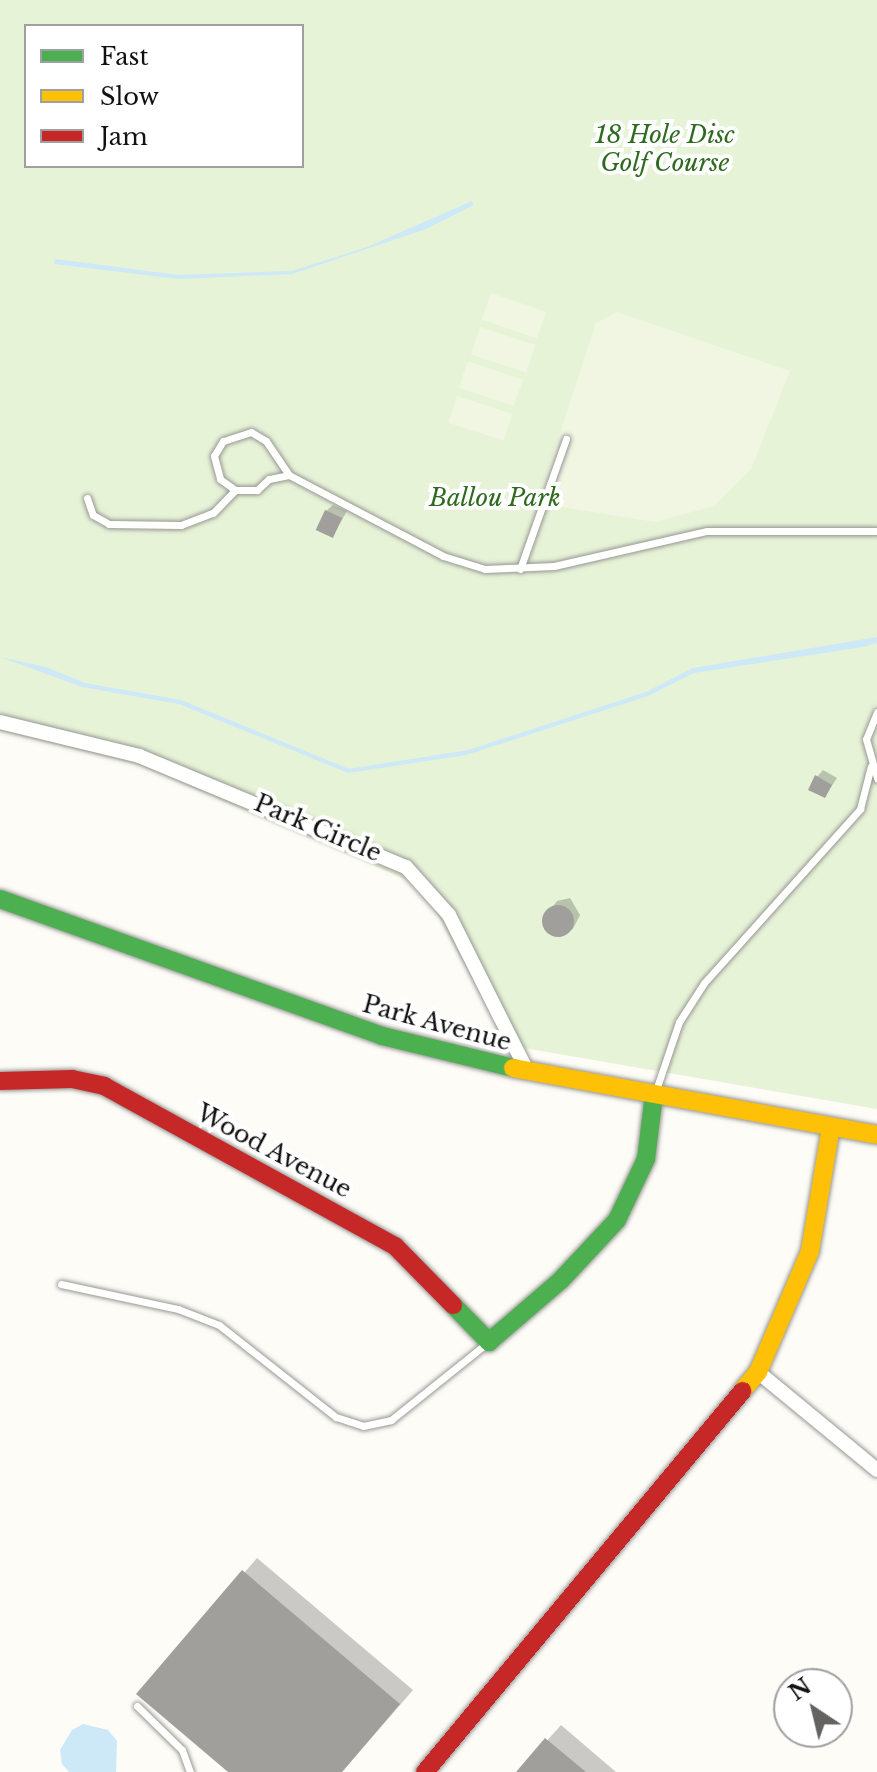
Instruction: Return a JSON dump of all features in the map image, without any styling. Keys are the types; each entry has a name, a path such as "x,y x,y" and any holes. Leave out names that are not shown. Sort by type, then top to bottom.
{"street":[{"name":"Park Circle","path":"0,722 139,756 406,867 449,915 527,1071"},
{"name":"Park Avenue","path":"0,899 316,1015 527,1071 877,1135"},
{"name":"Wood Avenue","path":"0,1081 72,1079 104,1086 395,1246 489,1342"},
{"path":"489,1342 561,1280 617,1220 646,1159 654,1095"},
{"path":"425,1772 758,1372 785,1319 810,1251 831,1127"},
{"path":"758,1372 876,1464"}],"lane":[{"path":"289,475 269,479 257,490 235,490 220,479 214,456 223,441 241,432 260,436 289,475 457,562 520,569 707,531 877,531"},
{"path":"520,569 566,439"},
{"path":"87,498 93,515 109,524 181,525 213,513 235,490"},
{"path":"877,712 866,739 871,766 877,778"},
{"path":"654,1095 679,1022 704,983 860,809 871,766"},
{"path":"61,1284 178,1309 219,1325 336,1417 363,1426 391,1420 489,1342"},
{"path":"137,1706 182,1750 190,1772"}],"green space":[{"name":"Ballou Park","path":"0,0 877,0 877,1109 495,1043 496,1023 430,901 414,883 139,765 0,731"},
{"path":"491,293 546,312 537,338 482,319"},
{"path":"617,312 790,371 751,469 714,506 655,522 537,503 596,323"},
{"path":"480,327 535,345 526,373 471,355"},
{"path":"468,361 523,380 514,406 459,387"},
{"path":"457,396 512,414 504,441 448,423"}],"water":[{"path":"472,201 474,205 426,229 292,274 179,279 54,264 55,259 179,275 292,271 367,247"},
{"path":"877,637 877,643 863,647 694,673 648,696 466,755 348,773 179,704 82,687 0,657 46,667 85,683 181,700 349,769 468,750 646,692 693,668"},
{"path":"83,1724 108,1730 117,1741 116,1772 69,1772 62,1764 60,1750 72,1730"}],"building":[{"path":"325,510 342,518 333,538 316,530"},
{"path":"815,775 832,785 825,798 808,790"},
{"path":"558,905 569,910 574,921 569,932 558,937 547,932 542,921 547,910"},
{"path":"242,1570 400,1704 342,1772 228,1772 136,1694"},
{"path":"545,1738 586,1772 516,1772"}],"traffic: fast":[{"path":"0,899 382,1036 513,1068"},
{"path":"453,1305 489,1342 561,1280 617,1220 646,1159 654,1095"}],"traffic: slow":[{"path":"513,1068 877,1135"},
{"path":"742,1391 758,1372 810,1251 831,1127"}],"traffic: jam":[{"path":"0,1081 72,1079 104,1086 395,1246 453,1305"},
{"path":"425,1772 742,1391"}],"park label":[{"name":"18 Hole Disc Golf Course","path":"665,149"}]}
